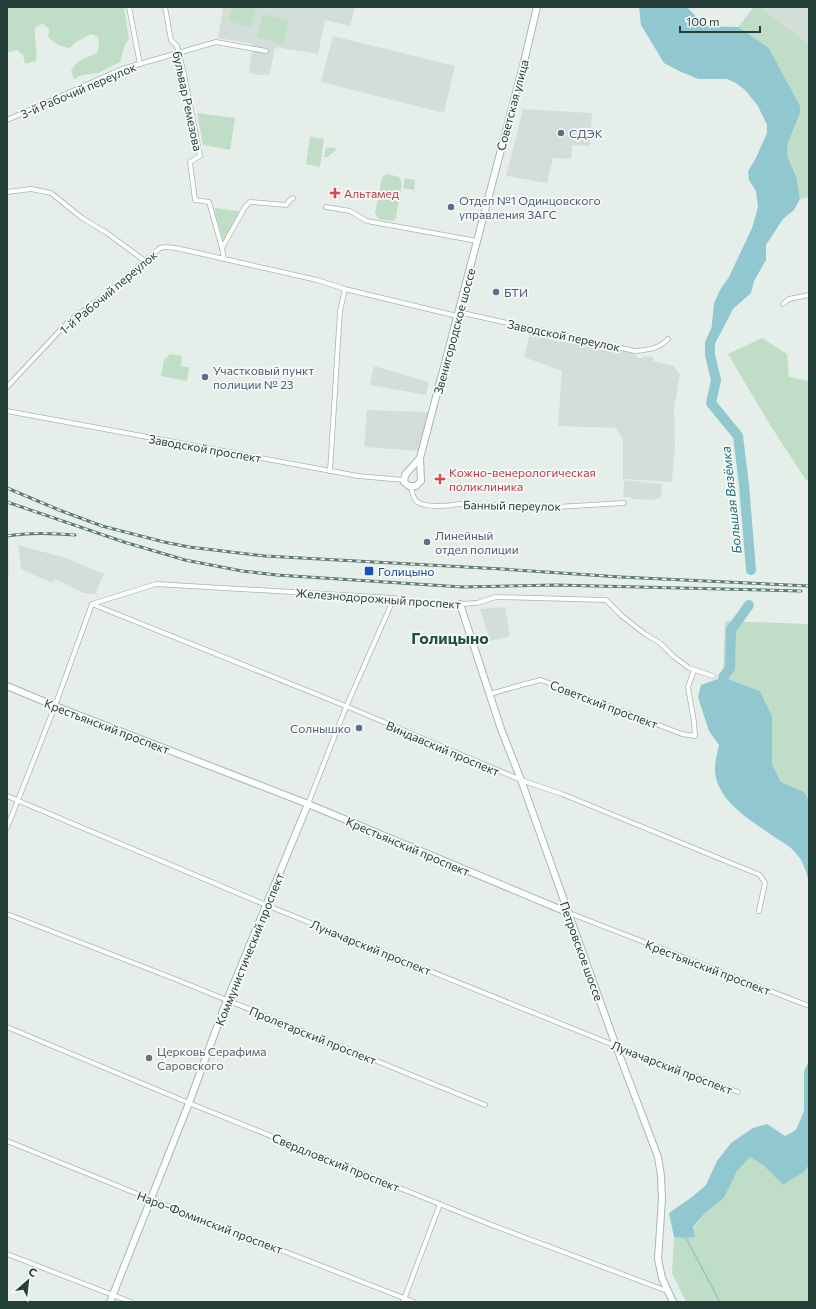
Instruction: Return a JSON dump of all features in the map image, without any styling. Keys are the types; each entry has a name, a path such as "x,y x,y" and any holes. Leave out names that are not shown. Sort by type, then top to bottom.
{"street":[{"path":"130,7 140,64"},
{"name":"бульвар Ремезова","path":"165,7 171,40 179,52 200,156 190,162 195,200 209,202 224,259"},
{"name":"Советская улица","path":"486,203 523,66 537,7"},
{"name":"3-й Рабочий переулок","path":"7,120 122,69 216,42 266,51"},
{"path":"7,192 31,189 51,193 82,218 145,261"},
{"path":"222,248 245,207 250,202 286,205 293,198"},
{"name":"Звенигородское шоссе","path":"420,458 486,203"},
{"path":"326,207 350,211 367,221 477,241"},
{"name":"1-й Рабочий переулок","path":"7,387 68,322 105,295 160,248 165,247 176,248 317,280 345,289 458,314"},
{"path":"330,471 340,311 345,289"},
{"path":"783,304 789,299 809,295"},
{"name":"Заводской переулок","path":"458,314 635,351 660,346 668,339"},
{"name":"Заводской проспект","path":"7,411 370,478 404,480"},
{"path":"420,458 421,479 419,484 411,487 406,485 404,475 420,458"},
{"path":"410,470 416,471 421,476"},
{"name":"Банный переулок","path":"411,487 413,496 418,502 444,506 459,504 556,507 624,503"},
{"name":"Железнодорожный проспект","path":"92,604 156,584 394,598 405,602 460,604 477,603 496,597 606,600 622,616 645,634 660,643 673,656 694,670 713,676"},
{"name":"Коммунистический проспект","path":"110,1302 189,1103 227,1000 308,804 346,707 394,598"},
{"path":"7,828 55,706 92,604"},
{"name":"Виндавский проспект","path":"92,604 521,780 562,794 760,875 765,883 760,911"},
{"name":"Петровское шоссе","path":"460,604 504,736 616,1046 658,1157 662,1199 658,1259 662,1278 673,1302"},
{"name":"Советский проспект","path":"490,694 542,680 682,734 695,736 688,687 694,670"},
{"name":"Крестьянский проспект","path":"7,686 308,804 569,913 809,1006"},
{"name":"Луначарский проспект","path":"7,796 266,905 616,1046 738,1092"},
{"name":"Пролетарский проспект","path":"7,914 175,979 485,1105"},
{"name":"Свердловский проспект","path":"7,1027 189,1103 489,1224 668,1291"},
{"name":"Наро-Фоминский проспект","path":"7,1141 404,1300 414,1302"},
{"path":"404,1300 440,1204"},
{"path":"7,1254 131,1302"}],"shaded area":[{"path":"223,7 355,7 350,26 325,20 318,54 275,47 270,74 260,75 249,73 253,44 218,38"},
{"path":"760,7 809,7 809,44"},
{"path":"333,36 455,66 444,113 321,82"},
{"path":"523,109 592,113 590,146 572,145 571,159 553,158 547,183 506,176"},
{"path":"530,333 636,354 636,357 651,357 654,358 653,361 674,366 680,375 674,409 675,445 672,482 623,479 623,440 616,428 558,426 562,371 524,357"},
{"path":"374,366 429,382 426,395 370,385"},
{"path":"367,410 429,412 419,451 364,447"},
{"path":"624,480 662,484 661,498 651,500 623,497"},
{"path":"8,528 9,575 7,574"},
{"path":"18,545 66,558 104,574 95,594 83,593 55,579 52,583 21,569"},
{"path":"505,607 510,636 490,641 480,609"}],"green space":[{"path":"7,7 124,7 129,39 124,47 120,62 98,73 82,75 74,79 71,71 76,64 82,59 97,53 99,45 98,37 91,34 76,42 70,48 64,47 48,37 49,29 42,23 35,28 37,52 36,61 25,64 23,55 17,50 7,53"},
{"path":"233,7 256,7 250,27 228,21"},
{"path":"754,7 760,7 809,44 809,197 800,199 797,179 787,155 788,143 800,113 800,106 769,48 738,27"},
{"path":"263,14 289,21 283,45 257,37"},
{"path":"197,113 235,118 230,150 203,145"},
{"path":"310,137 324,139 320,167 306,164"},
{"path":"326,147 336,148 335,151 327,157 324,157"},
{"path":"388,174 399,177 402,182 396,218 393,221 379,219 375,213 382,178"},
{"path":"405,178 415,180 414,190 403,188"},
{"path":"215,208 238,211 239,215 225,241 223,241"},
{"path":"762,338 787,354 789,377 809,381 809,481 806,480 770,425 728,354"},
{"path":"171,354 182,356 181,366 189,367 187,381 161,376 164,359"},
{"path":"725,621 809,624 809,800 804,792 781,782 772,764 772,716 760,691 723,677"},
{"path":"750,1157 763,1165 783,1185 804,1172 809,1165 809,1302 686,1302 672,1273 674,1237 686,1238 705,1213 724,1198 737,1171"}],"water":[{"path":"639,7 687,7 705,26 738,27 769,48 800,106 800,113 788,143 787,155 797,179 800,199 794,210 783,219 766,245 766,260 754,281 751,293 733,309 718,338 710,343 714,303 720,290 729,277 752,228 758,207 756,191 749,180 748,171 755,160 767,133 767,125 758,106 745,90 736,83 727,79 698,79 664,63 641,25"},
{"path":"723,677 760,691 772,716 772,764 781,782 804,792 809,800 809,882 798,855 787,845 739,812 720,788 715,770 719,745 709,731 698,697 701,685"},
{"path":"809,1061 809,1165 804,1172 783,1185 763,1165 750,1157 737,1171 724,1198 705,1213 693,1227 695,1237 674,1237 669,1213 706,1185 717,1161 731,1143 753,1128 767,1124 785,1136 796,1130 804,1111 804,1071"}],"waterway":[{"name":"Большая Вязёмка","path":"715,332 710,343 710,355 716,380 711,403 738,436 744,485 751,570"},
{"name":"Большая Вязёмка","path":"726,690 723,677 730,668 731,630 749,605"},
{"name":"Большая Вязёмка","path":"686,1238 720,1302"}],"railway":[{"path":"7,488 102,526 189,547 265,556 621,577 809,586"},
{"path":"7,502 124,542 185,560 242,571 277,575 462,587 555,585 801,591"},
{"path":"7,536 41,533 75,535"}],"place":[{"name":"СДЭК","path":"561,133"},
{"name":"Альтамед","path":"335,193"},
{"name":"Отдел №1 Одинцовского управления ЗАГС","path":"451,207"},
{"name":"БТИ","path":"496,292"},
{"name":"Участковый пункт полиции № 23","path":"205,377"},
{"name":"Кожно-венерологическая поликлиника","path":"440,479"},
{"name":"Линейный отдел полиции","path":"427,542"},
{"name":"Голицыно","path":"369,571"},
{"name":"Солнышко","path":"359,728"},
{"name":"Церковь Серафима Саровского","path":"149,1058"}],"district":[{"name":"Голицыно","path":"450,637"}]}
